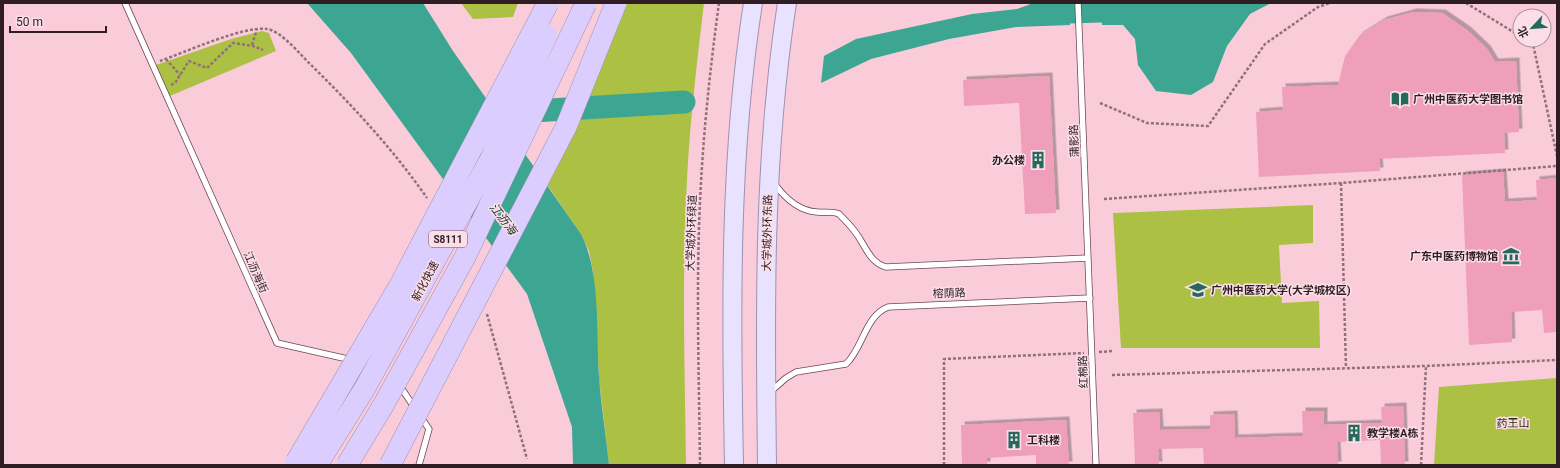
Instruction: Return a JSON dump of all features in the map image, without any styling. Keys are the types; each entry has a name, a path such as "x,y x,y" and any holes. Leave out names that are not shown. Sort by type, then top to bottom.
{"highway":[{"path":"296,462 408,271 548,3"},
{"name":"新化快速","path":"317,465 365,388 490,160 561,3"},
{"name":"S8111","path":"348,465 384,404 465,257 586,3"},
{"path":"390,465 566,127 616,3"}],"main road":[{"path":"734,465 733,214 739,119 747,39 753,3"},
{"name":"大学城外环东路","path":"767,465 765,286 769,174 776,81 787,3"}],"lane":[{"name":"江沥海街","path":"125,3 277,343 366,363"},
{"name":"蒲影路","path":"1078,3 1089,278"},
{"path":"769,174 782,192 797,206 812,212 839,214 857,235 870,256 879,264 886,267 1088,258"},
{"name":"红棉路","path":"1089,278 1096,465"},
{"name":"榕荫路","path":"766,395 786,378 796,372 846,364 855,352 876,315 888,307 1090,298"},
{"path":"374,364 381,366"},
{"path":"392,374 429,428 419,465"}],"path":[{"name":"大学城外环绿道","path":"700,465 698,281 704,129 719,3"},
{"path":"1100,104 1147,123 1208,126 1265,44 1318,7 1330,3"},
{"path":"1466,3 1512,31"},
{"path":"152,64 239,33 257,29 269,30 280,36 341,94 411,175 428,199"},
{"path":"252,46 257,29"},
{"path":"163,89 175,83 189,61 207,68 233,43 252,46 263,50"},
{"path":"1534,48 1557,156"},
{"path":"166,59 180,75"},
{"path":"1104,199 1341,183 1557,166"},
{"path":"1341,183 1346,368"},
{"path":"485,310 527,459"},
{"path":"944,465 944,359 1090,352"},
{"path":"1097,352 1112,352"},
{"path":"1112,375 1426,366 1557,360"},
{"path":"1421,465 1426,366"}],"green space":[{"path":"461,3 518,3 513,17 473,19"},
{"path":"618,3 704,3 690,129 686,205 684,302 686,465 609,465 599,378 593,271 589,251 581,234 539,173"},
{"path":"262,31 269,33 276,51 170,96 156,65 231,39"},
{"path":"1313,205 1313,243 1279,245 1282,303 1319,301 1320,348 1121,348 1113,213"},
{"name":"药王山","path":"1557,378 1557,465 1434,465 1439,387"}],"water":[{"name":"江沥海","path":"307,3 423,3 453,51 581,234 592,267 595,285 600,387 609,465 573,465 572,427 527,294 351,53"},
{"path":"1034,3 1068,3 1070,25 1016,27 949,39 871,59 821,83 824,56 856,39 972,14 1017,9"},
{"path":"1102,3 1271,3 1250,14 1227,46 1213,82 1191,95 1156,91 1138,65 1135,39 1123,25 1102,25"}],"building":[{"name":"广州中医药大学图书馆","path":"1413,12 1442,13 1467,30 1487,49 1495,62 1516,61 1519,132 1504,133 1505,153 1379,159 1380,171 1259,177 1256,112 1283,110 1282,87 1338,85 1345,56 1360,35 1384,20"},
{"name":"办公楼","path":"1049,76 1056,213 1025,214 1019,103 964,106 963,80"},
{"name":"广东中医药博物馆","path":"1503,172 1505,202 1537,200 1536,180 1557,178 1557,332 1544,333 1542,310 1511,312 1512,342 1469,345 1462,175"},
{"name":"教学楼A栋","path":"1403,406 1405,465 1381,465 1380,440 1337,442 1338,465 1204,465 1203,448 1158,449 1159,465 1135,465 1133,413 1159,412 1160,430 1210,429 1210,415 1234,414 1235,438 1303,436 1302,411 1324,411 1324,425 1382,423 1381,407"},
{"name":"工科楼","path":"1066,420 1069,465 1036,465 1036,455 987,458 987,465 962,465 961,425"}],"waterway":[{"path":"1037,13 1133,10"},
{"path":"516,112 684,102"}],"place":[{"name":"广州中医药大学图书馆","path":"1400,99"},
{"name":"办公楼","path":"1038,160"},
{"name":"广东中医药博物馆","path":"1511,256"},
{"name":"广州中医药大学(大学城校区)","path":"1198,290"},
{"name":"教学楼A栋","path":"1354,433"},
{"name":"工科楼","path":"1014,440"}]}
